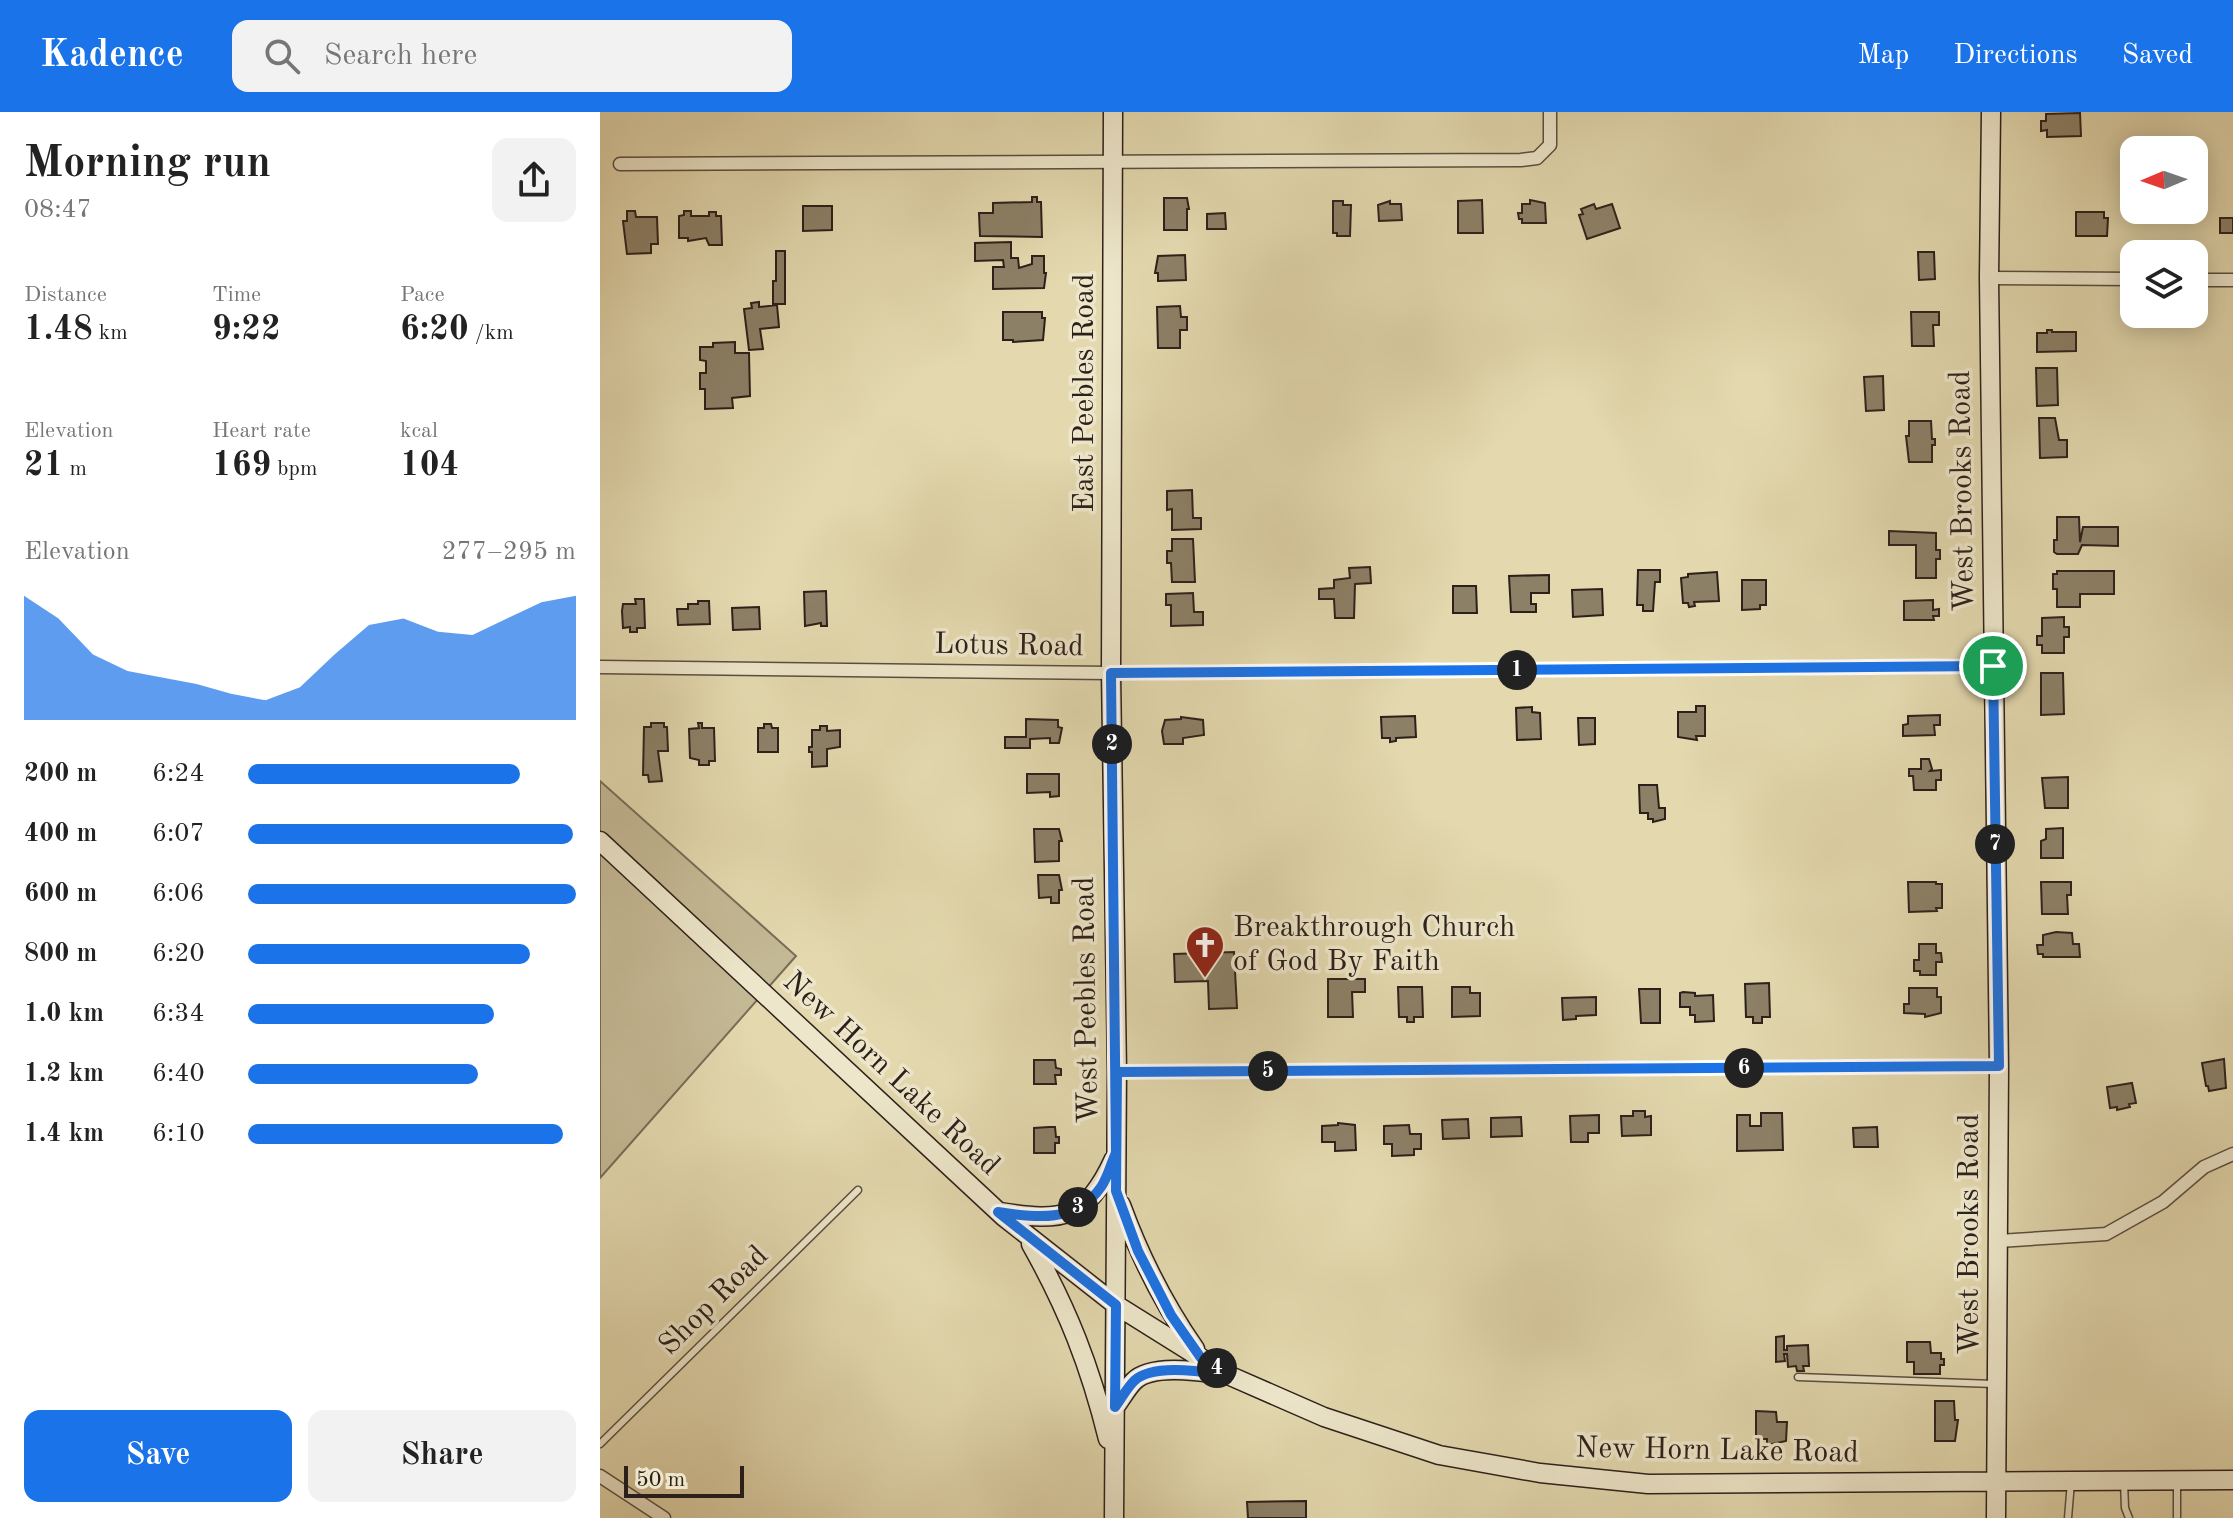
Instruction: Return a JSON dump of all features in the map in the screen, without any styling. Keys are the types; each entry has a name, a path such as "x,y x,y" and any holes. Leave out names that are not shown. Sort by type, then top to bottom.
{"main road":[{"name":"East Peebles Road","path":"1111,673 1113,112"},
{"name":"West Brooks Road","path":"1991,112 1989,278 1999,1066 1996,1518"},
{"name":"West Peebles Road","path":"1111,673 1117,1072 1114,1518"},
{"name":"New Horn Lake Road","path":"600,841 1026,1235 1116,1305 1228,1375 1324,1417 1439,1455 1540,1473 1648,1484 2233,1480"},
{"path":"998,1212 1036,1218 1065,1215 1101,1187 1116,1153"},
{"path":"1116,1191 1153,1283 1201,1358"},
{"path":"1026,1235 1055,1287 1085,1354 1115,1463"},
{"path":"1115,1407 1136,1379 1154,1372 1175,1370 1228,1375"}],"street":[{"path":"620,164 1521,160 1537,158 1550,145 1550,112"},
{"path":"1989,278 2120,279"},
{"path":"2208,280 2233,280"},
{"name":"Lotus Road","path":"600,667 1111,673 1993,666"},
{"path":"1117,1072 1999,1066"},
{"path":"1999,1241 2106,1234 2163,1202 2204,1167 2233,1154"},
{"path":"600,1476 664,1518"}],"lane":[{"name":"Shop Road","path":"600,1444 858,1190"},
{"path":"1798,1377 1997,1384"},
{"path":"2177,1480 2177,1518"},
{"path":"2068,1518 2071,1481"},
{"path":"2124,1481 2125,1508 2129,1518"}],"shaded area":[{"path":"600,781 796,956 600,1178"}],"building":[{"path":"2080,113 2081,136 2047,137 2047,130 2041,131 2041,121 2046,121 2046,114"},
{"path":"1032,197 1037,197 1037,202 1041,202 1042,237 980,236 979,213 993,213 993,203 1032,202"},
{"path":"1164,198 1187,198 1187,230 1164,230"},
{"path":"1482,200 1483,233 1458,233 1458,201"},
{"path":"1530,200 1545,203 1546,223 1522,223 1519,219 1522,204 1530,204"},
{"path":"1333,201 1351,205 1350,236 1333,233"},
{"path":"1390,201 1390,204 1401,204 1402,220 1379,221 1378,205"},
{"path":"1594,204 1596,209 1612,204 1620,228 1587,239 1579,215 1583,214 1581,209"},
{"path":"803,206 832,206 832,230 803,231"},
{"path":"627,211 635,211 636,217 657,217 658,244 651,244 651,253 627,254 623,221 627,221"},
{"path":"684,211 691,211 691,216 709,216 709,212 716,212 716,216 721,216 722,245 709,245 706,238 688,241 688,238 679,238 679,216 684,215"},
{"path":"2076,212 2104,212 2104,218 2108,218 2107,236 2076,236"},
{"path":"1225,213 1226,229 1207,229 1207,214"},
{"path":"2220,218 2233,218 2233,233 2220,233"},
{"path":"1011,242 1011,258 1018,258 1019,268 1032,264 1032,256 1044,256 1044,288 993,289 993,267 1004,267 1003,260 975,261 975,243"},
{"path":"776,251 785,251 785,304 773,304"},
{"path":"1918,252 1934,252 1935,279 1919,280"},
{"path":"1185,255 1186,280 1158,281 1158,273 1155,273 1158,256"},
{"path":"759,302 759,307 777,305 779,327 760,329 763,349 749,350 744,309 752,308 751,303"},
{"path":"1180,306 1181,317 1187,317 1187,330 1180,330 1180,348 1158,348 1157,307"},
{"path":"1003,312 1042,312 1042,318 1045,318 1043,340 1003,340"},
{"path":"1911,312 1939,312 1939,325 1933,325 1934,346 1912,346"},
{"path":"2047,330 2076,332 2076,351 2037,352 2037,333 2047,333"},
{"path":"735,342 735,353 749,353 750,396 732,398 733,408 705,409 705,389 700,389 700,373 706,373 706,361 700,360 700,347"},
{"path":"2036,368 2057,368 2058,405 2037,406"},
{"path":"1883,376 1884,410 1866,411 1864,377"},
{"path":"2039,418 2055,418 2059,440 2067,440 2067,457 2040,458"},
{"path":"1909,421 1931,421 1932,439 1935,439 1932,462 1909,462 1906,436 1909,436"},
{"path":"1192,490 1193,518 1201,518 1201,529 1172,530 1172,509 1167,510 1167,491"},
{"path":"2057,517 2079,517 2080,542 2083,527 2118,527 2118,546 2082,545 2078,554 2057,554 2054,552 2054,540 2057,540"},
{"path":"1889,531 1936,533 1936,550 1940,550 1940,559 1936,559 1936,578 1916,578 1916,545 1889,545"},
{"path":"1172,539 1193,539 1195,582 1172,582 1167,551 1172,551"},
{"path":"1370,567 1371,583 1355,584 1354,618 1335,618 1334,599 1319,599 1319,589 1334,588 1334,580 1350,578 1349,568"},
{"path":"1638,570 1660,570 1660,582 1655,582 1653,611 1643,611 1643,605 1637,605"},
{"path":"2057,571 2114,571 2114,594 2080,594 2080,607 2057,607 2053,574"},
{"path":"1717,572 1719,601 1694,602 1695,606 1689,607 1688,603 1683,603 1681,578 1688,577 1688,574"},
{"path":"1549,575 1549,593 1531,593 1531,604 1536,604 1536,612 1511,612 1509,576"},
{"path":"1742,580 1766,580 1766,605 1760,605 1760,609 1742,610"},
{"path":"1453,586 1476,586 1477,613 1453,613"},
{"path":"1602,589 1603,615 1573,617 1572,590"},
{"path":"826,591 827,626 821,626 821,623 805,626 804,592"},
{"path":"1193,593 1194,612 1203,612 1203,625 1171,626 1171,605 1166,605 1166,594"},
{"path":"635,599 644,599 645,628 630,632 630,627 623,628 623,604 636,604"},
{"path":"1933,600 1933,610 1939,609 1939,616 1933,616 1934,620 1904,620 1904,601"},
{"path":"698,601 709,601 710,624 678,625 677,609 688,609 688,604 698,604"},
{"path":"759,607 760,629 733,630 732,608"},
{"path":"2064,617 2064,627 2069,627 2069,637 2064,637 2064,653 2042,653 2042,645 2037,645 2037,636 2042,636 2042,618"},
{"path":"2041,673 2063,673 2064,714 2041,715"},
{"path":"1696,706 1705,706 1705,736 1696,736 1697,740 1678,737 1678,712 1696,712"},
{"path":"1532,707 1532,712 1540,713 1541,739 1517,740 1516,708"},
{"path":"1940,715 1940,725 1934,725 1935,735 1903,736 1903,725 1908,724 1908,716"},
{"path":"1415,716 1416,737 1396,738 1396,741 1390,742 1390,738 1382,738 1381,717"},
{"path":"1181,717 1203,720 1204,735 1183,738 1183,744 1164,744 1162,731 1165,720"},
{"path":"1578,718 1595,718 1595,744 1579,745"},
{"path":"1026,719 1058,720 1058,727 1062,728 1059,743 1050,743 1050,738 1030,739 1030,748 1005,748 1005,737 1026,737"},
{"path":"651,723 664,723 667,727 668,751 658,751 662,781 649,782 648,775 643,775 644,727 651,727"},
{"path":"698,723 702,723 702,728 714,728 715,761 709,761 709,765 699,765 699,760 690,758 689,729 699,728"},
{"path":"764,724 778,728 778,752 758,752 758,728 764,728"},
{"path":"820,726 827,726 827,731 840,730 840,747 827,749 827,766 812,767 809,747 812,747 812,730 820,730"},
{"path":"1921,759 1929,759 1930,771 1941,770 1941,780 1936,780 1936,790 1914,790 1909,769 1921,769"},
{"path":"1027,774 1059,774 1059,796 1050,797 1050,792 1027,793"},
{"path":"2068,777 2068,808 2045,808 2042,778"},
{"path":"1639,785 1657,785 1659,808 1665,808 1665,819 1653,822 1653,819 1648,819 1648,813 1640,813"},
{"path":"2063,828 2063,858 2041,858 2041,841 2046,839 2046,829"},
{"path":"1034,829 1059,829 1062,841 1059,841 1059,861 1035,862"},
{"path":"1038,875 1059,875 1062,890 1059,890 1059,903 1051,903 1051,897 1039,898"},
{"path":"1908,882 1942,884 1942,908 1909,912"},
{"path":"2041,882 2071,882 2071,895 2067,895 2068,914 2042,914"},
{"path":"2072,933 2073,944 2079,944 2080,957 2043,957 2043,954 2038,954 2037,945 2043,945 2043,935"},
{"path":"1919,944 1936,944 1936,953 1941,953 1942,962 1936,962 1936,975 1920,975 1920,971 1914,971 1914,960 1919,960"},
{"name":"Breakthrough Church of God By Faith","path":"1234,952 1237,1008 1209,1009 1208,981 1175,982 1174,954"},
{"path":"1328,979 1365,979 1365,992 1352,992 1353,1017 1328,1017"},
{"path":"1769,983 1770,1017 1762,1017 1762,1023 1753,1023 1753,1017 1746,1017 1745,984"},
{"path":"1398,987 1422,987 1423,1017 1414,1017 1414,1022 1407,1022 1407,1017 1399,1017"},
{"path":"1452,987 1470,987 1470,993 1480,993 1480,1016 1452,1017"},
{"path":"1909,988 1937,988 1937,997 1941,997 1941,1013 1925,1017 1925,1014 1904,1013 1904,1004 1909,1004"},
{"path":"1639,989 1660,989 1660,1023 1641,1023"},
{"path":"1680,993 1695,993 1695,996 1713,995 1714,1021 1695,1022 1695,1015 1690,1015 1690,1007 1680,1007"},
{"path":"1596,997 1596,1015 1563,1020 1562,998"},
{"path":"2224,1059 2226,1088 2209,1091 2202,1063"},
{"path":"1034,1060 1055,1060 1056,1068 1061,1069 1061,1075 1055,1075 1056,1084 1034,1084"},
{"path":"2132,1083 2136,1103 2117,1110 2117,1107 2110,1108 2107,1087"},
{"path":"1633,1111 1645,1111 1645,1117 1651,1116 1651,1135 1622,1136 1621,1116 1633,1116"},
{"path":"1761,1113 1782,1113 1783,1150 1737,1151 1737,1115 1750,1115 1750,1126 1761,1126"},
{"path":"1599,1115 1599,1133 1588,1133 1588,1142 1571,1142 1570,1116"},
{"path":"1521,1117 1522,1136 1491,1137 1491,1118"},
{"path":"1468,1119 1469,1138 1443,1139 1442,1120"},
{"path":"1338,1123 1355,1125 1356,1150 1335,1151 1335,1142 1322,1142 1322,1126"},
{"path":"1409,1125 1410,1134 1421,1134 1421,1149 1414,1149 1414,1155 1392,1156 1392,1144 1384,1144 1384,1126"},
{"path":"1055,1127 1059,1143 1055,1143 1055,1153 1034,1153 1034,1128"},
{"path":"1877,1127 1878,1147 1854,1147 1853,1128"},
{"path":"1784,1336 1784,1350 1787,1346 1808,1345 1809,1366 1803,1366 1804,1371 1797,1371 1796,1366 1788,1367 1787,1354 1784,1354 1785,1361 1776,1362 1776,1337"},
{"path":"1907,1342 1930,1342 1931,1353 1941,1353 1941,1359 1944,1359 1940,1374 1914,1374 1914,1362 1907,1362"},
{"path":"1935,1401 1954,1401 1955,1420 1958,1420 1955,1441 1935,1441"},
{"path":"1756,1411 1776,1412 1777,1422 1787,1422 1786,1441 1767,1445 1767,1439 1756,1439"},
{"path":"1306,1501 1306,1518 1248,1518 1247,1502"}],"place":[{"name":"Breakthrough Church of God By Faith","path":"1205,979"}],"route":[{"path":"1993,666 1999,1066 1117,1072 1116,1191 1138,1251 1171,1315 1201,1358 1228,1375 1175,1370 1154,1372 1136,1379 1115,1407 1116,1305 998,1212 1036,1218 1065,1215 1101,1187 1116,1153 1111,673 1993,666"}]}
